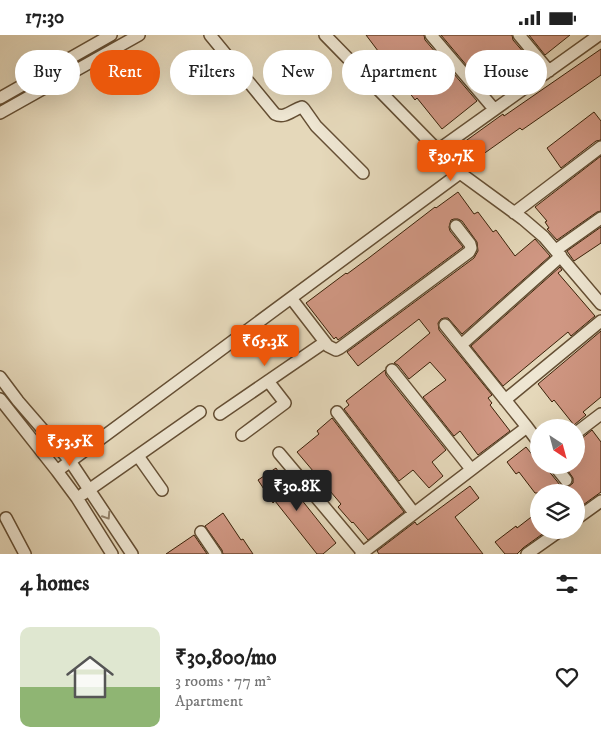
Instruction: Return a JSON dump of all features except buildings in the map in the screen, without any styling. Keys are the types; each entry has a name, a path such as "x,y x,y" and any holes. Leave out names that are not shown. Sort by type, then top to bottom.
{"street":[{"path":"0,98 111,35"},
{"path":"0,113 139,35"},
{"path":"210,35 275,114 283,116 302,107 316,125 363,173"},
{"path":"325,35 460,173 544,237 601,305"},
{"path":"431,35 494,109"},
{"path":"519,35 549,71"},
{"path":"438,150 599,35"},
{"path":"514,213 601,147"},
{"path":"56,471 460,173"},
{"path":"461,345 558,253 601,218"},
{"path":"291,298 330,348 336,350 469,252 470,245 456,226"},
{"path":"505,400 601,321"},
{"path":"445,325 530,432"},
{"path":"220,414 325,342"},
{"path":"392,370 471,469"},
{"path":"0,377 18,401 70,461 132,554"},
{"path":"242,435 285,403 268,381"},
{"path":"0,399 77,499 112,554"},
{"path":"77,499 200,412"},
{"path":"337,412 414,513"},
{"path":"585,426 601,414"},
{"path":"280,453 362,553 526,427"},
{"path":"138,456 162,490"},
{"path":"561,474 566,480"},
{"path":"585,513 601,501"},
{"path":"6,518 25,554"},
{"path":"201,532 216,554"},
{"path":"527,554 548,539"}]}
